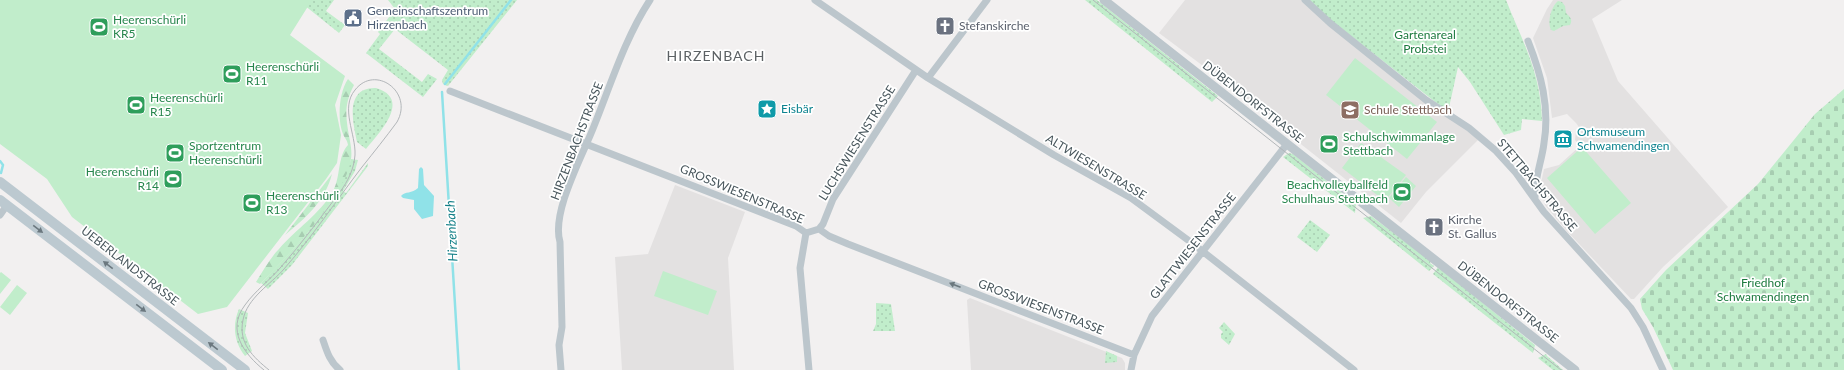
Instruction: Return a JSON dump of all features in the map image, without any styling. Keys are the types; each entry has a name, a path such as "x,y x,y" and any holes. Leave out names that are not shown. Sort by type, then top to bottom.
{"main road":[{"name":"UEBERLANDSTRASSE","path":"0,182 244,370"},
{"path":"16,194 4,203 222,370"}],"street":[{"name":"HIRZENBACHSTRASSE","path":"561,370 559,345 562,327 559,225 566,195 624,50 650,0"},
{"name":"ALTWIESENSTRASSE","path":"815,0 928,78 1054,154 1131,198 1203,251 1354,370"},
{"path":"928,78 987,0"},
{"name":"DÜBENDORFSTRASSE","path":"1104,0 1575,370"},
{"name":"STETTBACHSTRASSE","path":"1305,0 1330,23 1426,100 1479,135 1509,164 1535,197 1544,212 1632,308 1643,327 1663,370"},
{"path":"1528,41 1539,71 1545,95 1546,116 1544,143 1535,189 1535,197"},
{"name":"LUCHSWIESENSTRASSE","path":"821,231 833,199 916,70"},
{"name":"GROSSWIESENSTRASSE","path":"450,91 587,143 796,226 806,233 821,231 1134,355"},
{"name":"GLATTWIESENSTRASSE","path":"1131,370 1134,355 1152,316 1287,144"},
{"path":"0,215 4,203"},
{"path":"806,233 800,268 808,370"},
{"path":"323,340 327,353 334,365 340,370"}],"shaded area":[{"name":"Schule Stettbach","path":"1185,0 1302,0 1308,7 1467,129 1478,140 1426,192 1401,223 1302,145 1293,136 1294,134 1159,33"},
{"path":"1553,0 1622,0 1592,19 1618,81 1728,207 1663,267 1634,299 1631,299 1564,228 1545,205 1542,195 1541,183 1544,169 1559,165 1580,146 1575,140 1576,131 1581,130 1567,114 1552,118 1547,78 1533,38"},
{"path":"675,185 745,212 728,258 734,370 622,370 615,257 648,254"},
{"path":"970,298 1122,358 1125,363 1125,370 971,370 967,300"}],"green space":[{"name":"Sportzentrum Heerenschürli","path":"0,0 312,0 290,35 345,76 335,105 341,135 337,163 227,307 198,314 72,217 47,179 0,144"},
{"path":"308,0 334,0 326,11 345,25 339,33 304,5"},
{"path":"388,0 517,0 448,86 443,84 442,80 448,70 395,29 379,49 422,82 428,74 437,79 423,97 366,53 380,34 378,32 395,9"},
{"path":"1085,0 1097,0 1218,96 1212,102"},
{"name":"Gartenareal Probstei","path":"1308,0 1506,0 1535,73 1541,104 1542,121 1522,119 1521,130 1504,135 1470,82 1458,67 1448,112 1332,21"},
{"path":"1558,1 1562,2 1565,6 1566,13 1570,17 1571,21 1570,25 1563,26 1554,31 1551,30 1549,23 1553,7"},
{"path":"1355,58 1437,122 1407,159 1326,95"},
{"path":"348,79 354,85 348,100 346,113 351,146 351,159 347,174 327,208 313,226 260,284 256,282 273,256 315,214 333,191 337,180 342,155 348,145 341,128 340,106 343,91"},
{"path":"376,88 387,93 392,100 392,108 384,126 366,149 357,142 353,108 359,93 366,89"},
{"name":"Friedhof Schwamendingen","path":"1844,89 1844,370 1673,370 1653,327 1642,309 1640,299 1666,270 1758,184 1815,114"},
{"path":"1361,143 1406,175 1385,201 1342,168"},
{"path":"1582,147 1631,203 1595,234 1547,178"},
{"path":"1289,153 1293,154 1356,204 1355,213 1283,157"},
{"path":"351,159 358,160 355,171 343,191 346,193 368,163 368,166 292,265 268,289 261,283 287,256 326,209 345,176"},
{"path":"332,174 325,193 320,201 285,235"},
{"name":"Beachvolleyballfeld Schulhaus Stettbach","path":"1406,177 1416,186 1399,207 1389,198"},
{"path":"1371,216 1431,261 1430,263 1434,266 1429,271 1363,218"},
{"path":"1310,220 1330,235 1317,252 1297,237"},
{"path":"1438,267 1535,345 1533,353 1433,274"},
{"path":"663,271 717,291 708,315 654,296"},
{"path":"1,272 11,280 0,294 0,273"},
{"path":"17,285 27,293 10,315 0,307"},
{"path":"876,303 891,304 895,331 873,331 876,324"},
{"path":"239,309 248,313 245,333 252,351 245,356 238,345 235,333 235,321"},
{"path":"1224,322 1235,334 1229,345 1221,338 1221,334 1223,332 1219,328"},
{"path":"1106,351 1117,356 1117,362 1105,363"},
{"path":"1546,354 1563,370 1553,370 1538,358"}],"water":[{"path":"421,167 423,169 424,185 434,196 433,216 422,219 414,209 414,200 403,198 401,196 404,193 418,188 419,169"}],"waterway":[{"name":"Hirzenbach","path":"445,84 511,0"},
{"name":"Hirzenbach","path":"442,92 459,370"},
{"path":"0,161 3,165 1,173"}],"tram line":[{"path":"1093,0 1561,370"},
{"path":"264,370 250,357 240,341 237,332 237,323 240,314 249,300 277,272 296,249 346,184 352,170 355,155 349,113 351,97 355,90 363,83 372,80 382,81 390,85 396,92 400,101 401,111 397,122 304,244 279,275 254,298 245,312 242,328 245,342 252,355 269,370"}],"place":[{"name":"Gemeinschaftszentrum Hirzenbach","path":"353,18"},
{"name":"Stefanskirche","path":"945,26"},
{"name":"Heerenschürli KR5","path":"99,27"},
{"name":"Heerenschürli R11","path":"232,74"},
{"name":"Heerenschürli R15","path":"136,105"},
{"name":"Eisbär","path":"767,109"},
{"name":"Schule Stettbach","path":"1350,110"},
{"name":"Ortsmuseum Schwamendingen","path":"1563,139"},
{"name":"Schulschwimmanlage Stettbach","path":"1329,144"},
{"name":"Sportzentrum Heerenschürli","path":"175,153"},
{"name":"Heerenschürli R14","path":"173,179"},
{"name":"Beachvolleyballfeld Schulhaus Stettbach","path":"1402,192"},
{"name":"Heerenschürli R13","path":"252,203"},
{"name":"Kirche St. Gallus","path":"1434,227"}],"district":[{"name":"HIRZENBACH","path":"716,56"}]}
